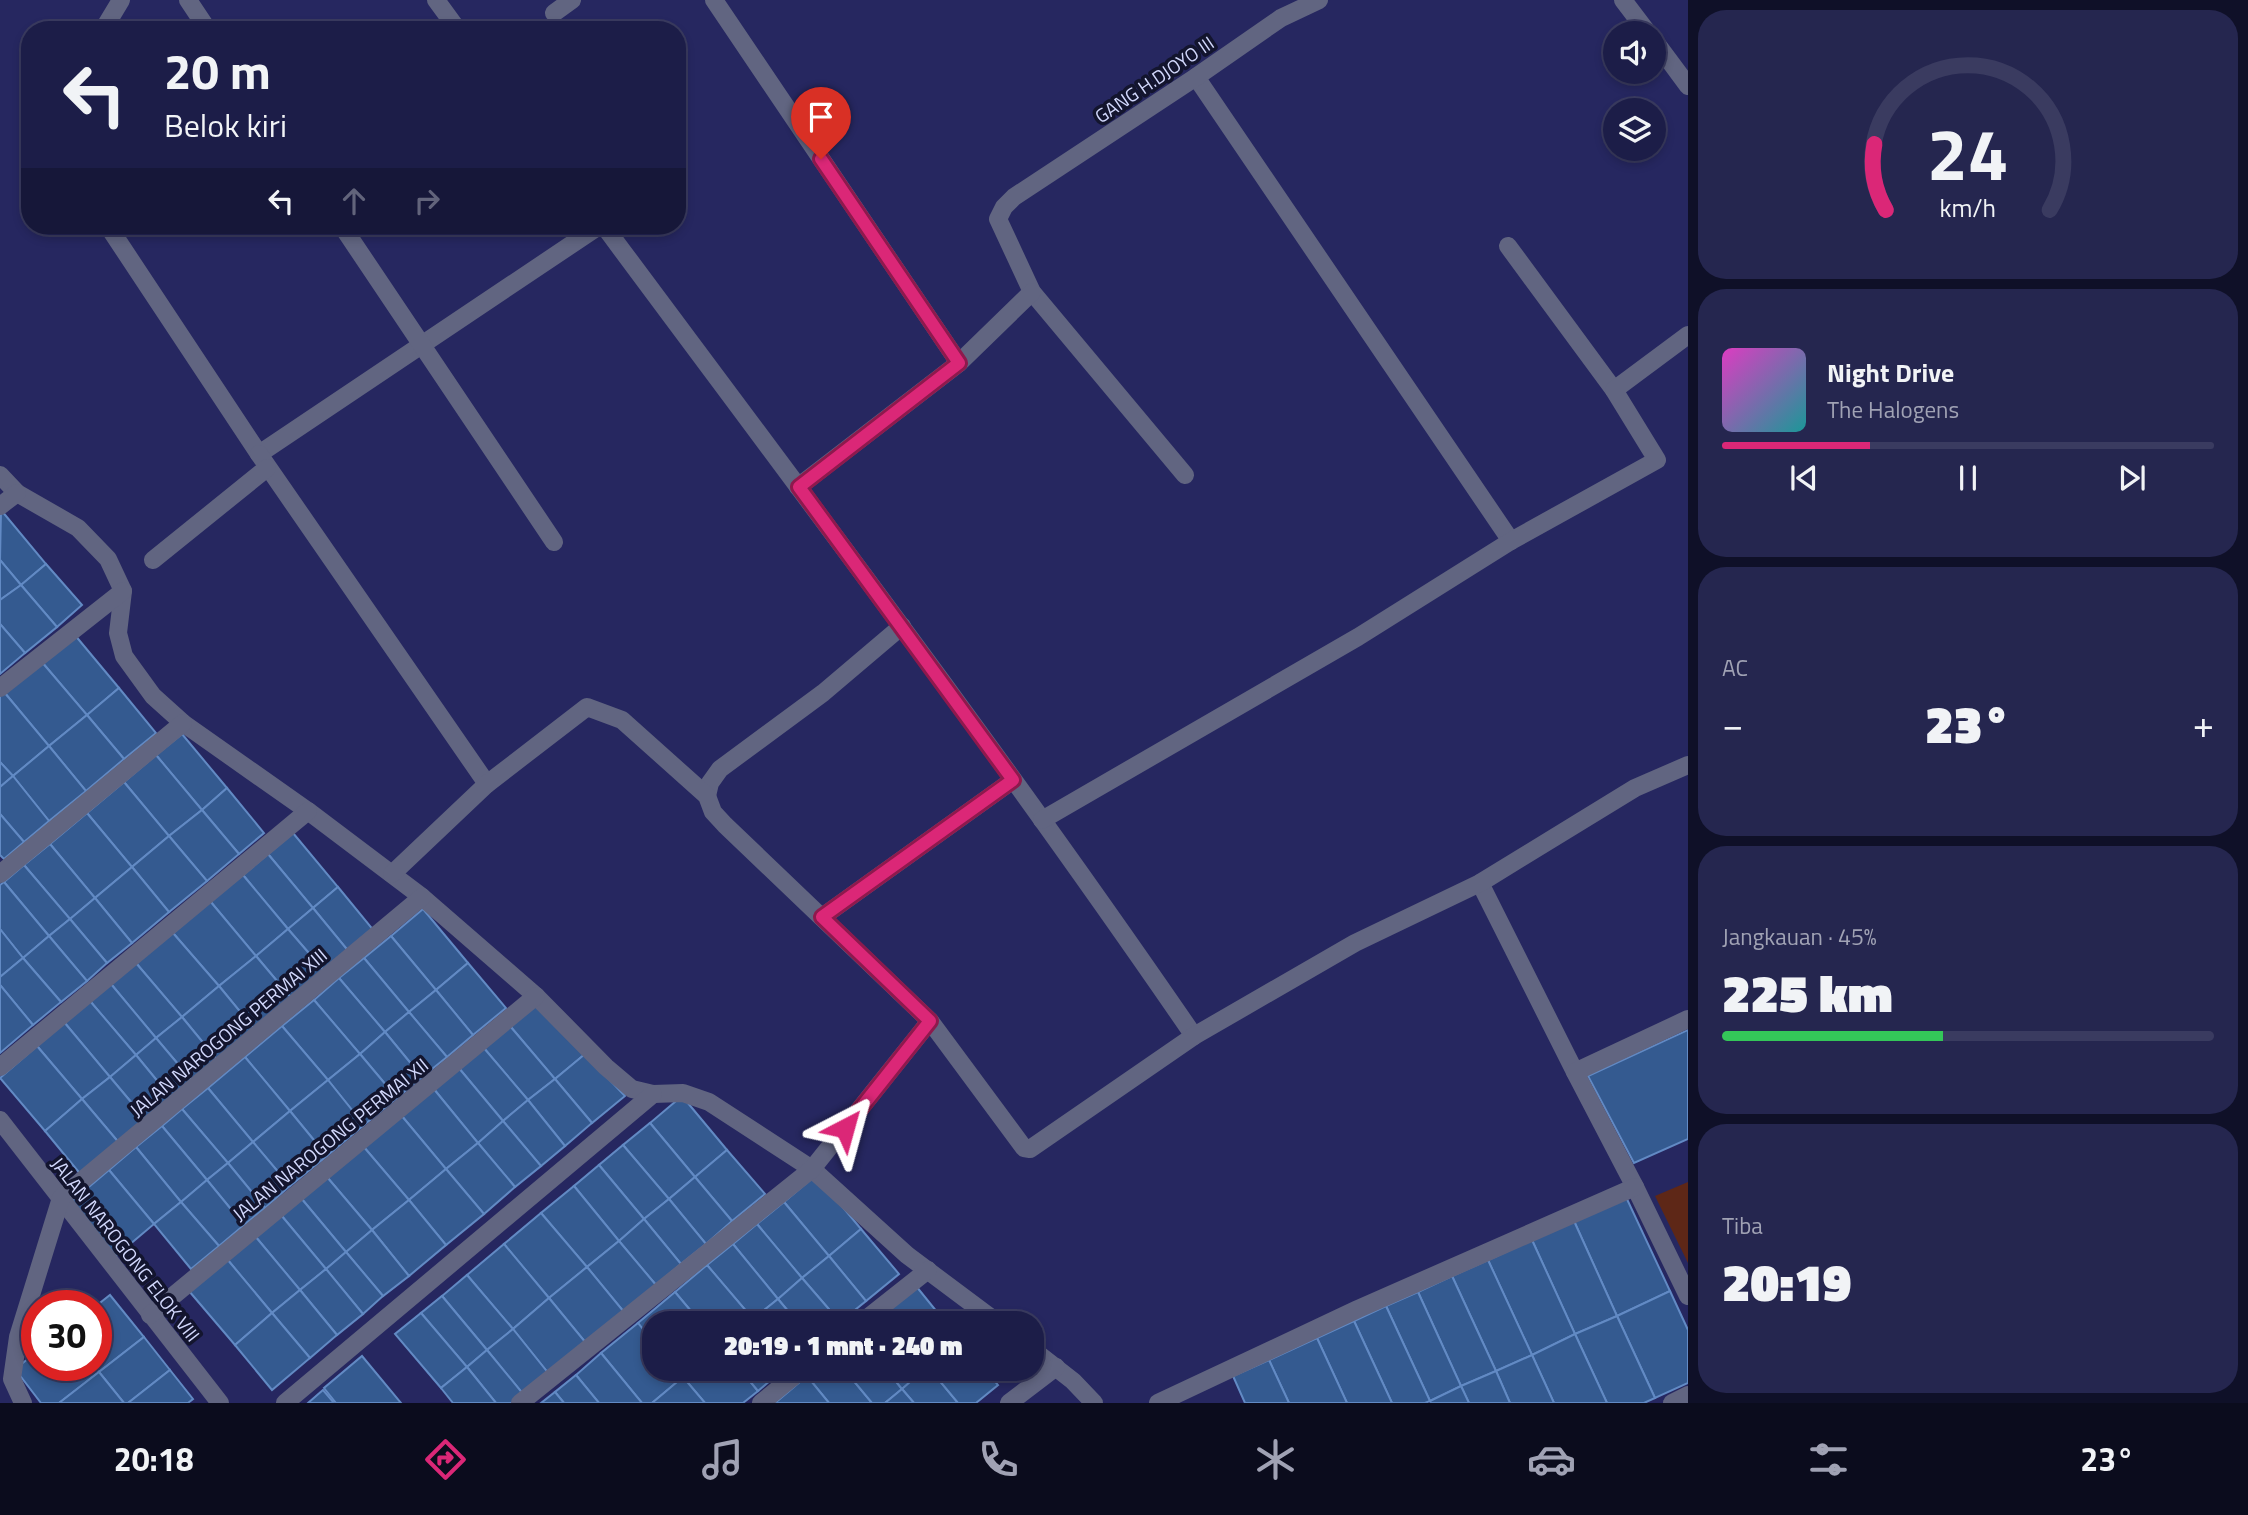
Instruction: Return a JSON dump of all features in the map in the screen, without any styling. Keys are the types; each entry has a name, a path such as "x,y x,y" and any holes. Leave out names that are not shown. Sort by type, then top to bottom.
{"street":[{"path":"108,21 121,0"},
{"path":"188,0 202,21"},
{"path":"436,0 451,21"},
{"path":"554,13 572,0"},
{"path":"714,0 959,363"},
{"name":"GANG H.DJOYO III","path":"1032,292 998,219 1004,206 1281,18 1319,0"},
{"path":"1623,0 1639,21"},
{"path":"1666,56 1688,86"},
{"path":"1196,77 1511,541"},
{"path":"114,235 263,461 487,784"},
{"path":"348,235 554,542"},
{"path":"153,560 263,461 423,344 588,235"},
{"path":"609,235 902,626 1194,1036"},
{"path":"1042,820 1358,637 1511,541 1657,460 1614,390 1508,246"},
{"path":"799,487 959,363 1032,292 1185,475"},
{"path":"1614,390 1688,335"},
{"path":"0,475 17,493 78,528 108,559 124,591 118,633 124,656 153,696 183,723 308,811 422,897 536,996 606,1067 632,1089 653,1094 683,1093 709,1102 812,1169 907,1255 982,1311"},
{"path":"0,506 17,493"},
{"path":"0,688 124,591"},
{"path":"902,626 823,693 720,769 710,783 708,796 713,812 930,1021 1027,1150 1194,1036 1355,943 1480,883 1635,788 1688,765"},
{"path":"392,874 487,784 587,707 622,720 708,796"},
{"path":"0,874 183,723"},
{"path":"822,917 1013,780"},
{"path":"0,1067 308,811"},
{"path":"1480,883 1688,1296"},
{"name":"JALAN NAROGONG PERMAI XIII","path":"61,1198 422,897"},
{"name":"JALAN NAROGONG PERMAI XII","path":"149,1315 536,996"},
{"path":"1574,1072 1688,1019"},
{"path":"520,1403 812,1169 930,1021"},
{"path":"285,1403 653,1094"},
{"name":"JALAN NAROGONG ELOK VIII","path":"0,1120 220,1403"},
{"path":"1158,1403 1359,1309 1635,1187"},
{"path":"23,1403 12,1379 18,1337 61,1198"},
{"path":"877,1311 928,1270"},
{"path":"1044,1358 1094,1403"},
{"path":"1009,1403 1056,1367"},
{"path":"761,1403 788,1381"},
{"path":"1672,1403 1688,1395"}],"shaded area":[{"path":"1688,1182 1688,1263 1655,1196"}],"building":[{"path":"1,510 46,564 21,585 0,560"},
{"path":"0,560 21,585 0,600"},
{"path":"46,564 82,605 57,627 21,585"},
{"path":"21,585 57,627 25,653 0,624 0,600"},
{"path":"0,624 25,653 0,674"},
{"path":"74,634 119,688 87,715 41,661"},
{"path":"41,661 87,715 49,746 4,692"},
{"path":"119,688 156,733 124,759 87,715"},
{"path":"4,692 49,746 13,776 0,762 0,695"},
{"path":"87,715 124,759 86,791 49,746"},
{"path":"182,734 227,788 202,810 156,755"},
{"path":"49,746 86,791 49,821 13,776"},
{"path":"156,755 202,810 169,836 124,782"},
{"path":"0,762 13,776 0,787"},
{"path":"13,776 49,821 24,842 0,814 0,787"},
{"path":"124,782 169,836 132,867 87,813"},
{"path":"227,788 264,833 239,854 202,810"},
{"path":"202,810 239,854 207,881 169,836"},
{"path":"87,813 132,867 95,898 50,844"},
{"path":"0,814 24,842 4,859 0,855"},
{"path":"293,833 338,887 313,908 268,854"},
{"path":"169,836 207,881 169,912 132,867"},
{"path":"50,844 95,898 70,919 24,865"},
{"path":"268,854 313,908 288,929 243,875"},
{"path":"24,865 70,919 49,936 4,882"},
{"path":"132,867 169,912 132,943 95,898"},
{"path":"243,875 288,929 256,956 210,901"},
{"path":"4,882 49,936 23,958 0,929 0,885"},
{"path":"338,887 375,932 350,953 313,908"},
{"path":"95,898 132,943 107,963 70,919"},
{"path":"210,901 256,956 219,986 173,933"},
{"path":"313,908 350,953 326,973 288,929"},
{"path":"423,909 468,963 436,990 391,936"},
{"path":"70,919 107,963 87,981 49,936"},
{"path":"0,929 23,958 0,977"},
{"path":"288,929 326,973 293,1000 256,956"},
{"path":"173,933 219,986 182,1017 136,963"},
{"path":"49,936 87,981 61,1002 23,958"},
{"path":"391,936 436,990 409,1012 364,958"},
{"path":"256,956 293,1000 256,1031 219,986"},
{"path":"23,958 61,1002 33,1025 0,985 0,977"},
{"path":"364,958 409,1012 385,1032 339,978"},
{"path":"136,963 182,1017 156,1038 111,984"},
{"path":"468,963 506,1008 473,1035 436,990"},
{"path":"339,978 385,1032 360,1054 314,1000"},
{"path":"111,984 156,1038 136,1055 90,1001"},
{"path":"0,985 33,1025 0,1053"},
{"path":"219,986 256,1031 219,1062 182,1017"},
{"path":"436,990 473,1035 447,1057 409,1012"},
{"path":"314,1000 360,1054 328,1080 282,1026"},
{"path":"90,1001 136,1055 110,1077 64,1022"},
{"path":"538,1003 585,1054 555,1079 510,1026"},
{"path":"409,1012 447,1057 422,1077 385,1032"},
{"path":"182,1017 219,1062 194,1083 156,1038"},
{"path":"64,1022 110,1077 82,1099 37,1046"},
{"path":"282,1026 328,1080 290,1111 245,1057"},
{"path":"510,1026 555,1079 528,1100 483,1047"},
{"path":"1688,1030 1688,1139 1634,1163 1588,1076"},
{"path":"385,1032 422,1077 397,1098 360,1054"},
{"path":"156,1038 194,1083 173,1100 136,1055"},
{"path":"37,1046 82,1099 45,1131 0,1078"},
{"path":"483,1047 528,1100 503,1121 458,1067"},
{"path":"360,1054 397,1098 364,1125 328,1080"},
{"path":"585,1054 625,1096 592,1123 555,1079"},
{"path":"136,1055 173,1100 147,1121 110,1077"},
{"path":"245,1057 290,1111 253,1142 208,1088"},
{"path":"458,1067 503,1121 478,1143 433,1088"},
{"path":"110,1077 147,1121 120,1144 82,1099"},
{"path":"555,1079 592,1123 565,1146 528,1100"},
{"path":"328,1080 364,1125 327,1156 290,1111"},
{"path":"208,1088 253,1142 228,1163 182,1109"},
{"path":"433,1088 478,1143 446,1169 401,1115"},
{"path":"682,1096 727,1150 695,1177 650,1123"},
{"path":"82,1099 120,1144 82,1176 45,1131"},
{"path":"528,1100 565,1146 541,1166 503,1121"},
{"path":"182,1109 228,1163 207,1180 162,1126"},
{"path":"290,1111 327,1156 290,1186 253,1142"},
{"path":"401,1115 446,1169 409,1200 363,1146"},
{"path":"503,1121 541,1166 515,1187 478,1143"},
{"path":"650,1123 695,1177 669,1199 623,1145"},
{"path":"162,1126 207,1180 181,1202 136,1147"},
{"path":"253,1142 290,1186 265,1208 228,1163"},
{"path":"478,1143 515,1187 484,1214 446,1169"},
{"path":"623,1145 669,1199 644,1219 599,1165"},
{"path":"363,1146 409,1200 372,1230 327,1177"},
{"path":"136,1147 181,1202 154,1224 109,1170"},
{"path":"727,1150 765,1194 732,1221 695,1177"},
{"path":"228,1163 265,1208 244,1225 207,1180"},
{"path":"599,1165 644,1219 619,1241 574,1186"},
{"path":"446,1169 484,1214 446,1245 409,1200"},
{"path":"109,1170 154,1224 116,1256 71,1202"},
{"path":"816,1175 861,1229 829,1256 784,1202"},
{"path":"327,1177 372,1230 346,1252 301,1198"},
{"path":"695,1177 732,1221 706,1244 669,1199"},
{"path":"207,1180 244,1225 219,1246 181,1202"},
{"path":"574,1186 619,1241 587,1267 541,1213"},
{"path":"1626,1197 1670,1291 1617,1316 1574,1221"},
{"path":"301,1198 346,1252 326,1269 281,1215"},
{"path":"669,1199 706,1244 681,1264 644,1219"},
{"path":"409,1200 446,1245 409,1276 372,1230"},
{"path":"181,1202 219,1246 191,1269 154,1224"},
{"path":"784,1202 829,1256 802,1278 757,1224"},
{"path":"541,1213 587,1267 549,1298 504,1244"},
{"path":"281,1215 326,1269 300,1290 255,1236"},
{"path":"644,1219 681,1264 656,1285 619,1241"},
{"path":"1574,1221 1617,1316 1575,1334 1532,1240"},
{"path":"757,1224 802,1278 778,1299 733,1244"},
{"path":"861,1229 899,1274 866,1301 829,1256"},
{"path":"372,1230 409,1276 383,1296 346,1252"},
{"path":"255,1236 300,1290 272,1313 227,1259"},
{"path":"1532,1240 1575,1334 1532,1355 1488,1260"},
{"path":"619,1241 656,1285 624,1312 587,1267"},
{"path":"504,1244 549,1298 513,1329 467,1275"},
{"path":"733,1244 778,1299 763,1311 746,1311 707,1265"},
{"path":"346,1252 383,1296 363,1314 326,1269"},
{"path":"829,1256 866,1301 854,1311 830,1311 802,1278"},
{"path":"227,1259 272,1313 235,1345 189,1291"},
{"path":"1488,1260 1532,1355 1496,1371 1452,1276"},
{"path":"707,1265 746,1311 691,1311 675,1292"},
{"path":"587,1267 624,1312 586,1343 549,1298"},
{"path":"326,1269 363,1314 337,1335 300,1290"},
{"path":"467,1275 513,1329 487,1350 442,1296"},
{"path":"1452,1276 1496,1371 1461,1386 1418,1292"},
{"path":"802,1278 830,1311 788,1311 778,1299"},
{"path":"916,1286 936,1311 885,1311"},
{"path":"300,1290 337,1335 310,1358 272,1313"},
{"path":"1670,1291 1688,1330 1688,1383 1655,1398 1617,1316"},
{"path":"675,1292 691,1311 652,1311"},
{"path":"1418,1292 1461,1386 1430,1401 1386,1306"},
{"path":"442,1296 487,1350 467,1367 421,1313"},
{"path":"112,1297 144,1337 112,1362"},
{"path":"549,1298 586,1343 549,1374 513,1329"},
{"path":"778,1299 788,1311 763,1311"},
{"path":"1386,1306 1430,1401 1392,1403 1354,1321"},
{"path":"272,1313 310,1358 272,1390 235,1345"},
{"path":"421,1313 467,1367 441,1388 395,1334"},
{"path":"1617,1316 1655,1398 1644,1403 1607,1403 1575,1334"},
{"path":"1354,1321 1392,1403 1347,1403 1317,1338"},
{"path":"638,1323 642,1328 642,1381 678,1381 652,1403 642,1403 601,1353"},
{"path":"513,1329 549,1374 524,1395 487,1350"},
{"path":"1575,1334 1607,1403 1554,1403 1532,1355"},
{"path":"144,1337 170,1370 128,1403 124,1403 106,1381 112,1381 112,1362"},
{"path":"1317,1338 1347,1403 1289,1403 1269,1360"},
{"path":"487,1350 524,1395 514,1403 496,1403 467,1367"},
{"path":"601,1353 642,1403 599,1403 576,1375"},
{"path":"1532,1355 1554,1403 1510,1403 1496,1371"},
{"path":"362,1356 401,1403 336,1403 324,1388"},
{"path":"1269,1360 1289,1403 1245,1403 1233,1376"},
{"path":"21,1364 21,1377 15,1369"},
{"path":"467,1367 496,1403 453,1403 441,1388"},
{"path":"170,1370 193,1399 188,1403 128,1403"},
{"path":"1496,1371 1510,1403 1469,1403 1461,1386"},
{"path":"576,1375 599,1403 564,1403 555,1392"},
{"path":"24,1381 87,1381 59,1403 41,1403"},
{"path":"87,1381 106,1381 124,1403 59,1403"},
{"path":"678,1381 686,1381 705,1403 652,1403"},
{"path":"686,1381 750,1381 758,1391 743,1403 705,1403"},
{"path":"750,1381 770,1381 758,1391"},
{"path":"801,1381 811,1381 829,1403 775,1403"},
{"path":"811,1381 854,1381 872,1403 829,1403"},
{"path":"854,1381 896,1381 902,1389 885,1403 872,1403"},
{"path":"896,1381 911,1381 902,1389"},
{"path":"911,1381 940,1381 958,1403 914,1403 902,1389"},
{"path":"940,1381 995,1381 998,1385 976,1403 958,1403"},
{"path":"1461,1386 1469,1403 1431,1403 1430,1401"},
{"path":"902,1389 914,1403 885,1403"},
{"path":"323,1390 334,1403 308,1403"},
{"path":"555,1392 564,1403 541,1403"}],"route":[{"path":"821,159 959,363 799,487 1013,780 822,917 930,1021 845,1128"}]}
